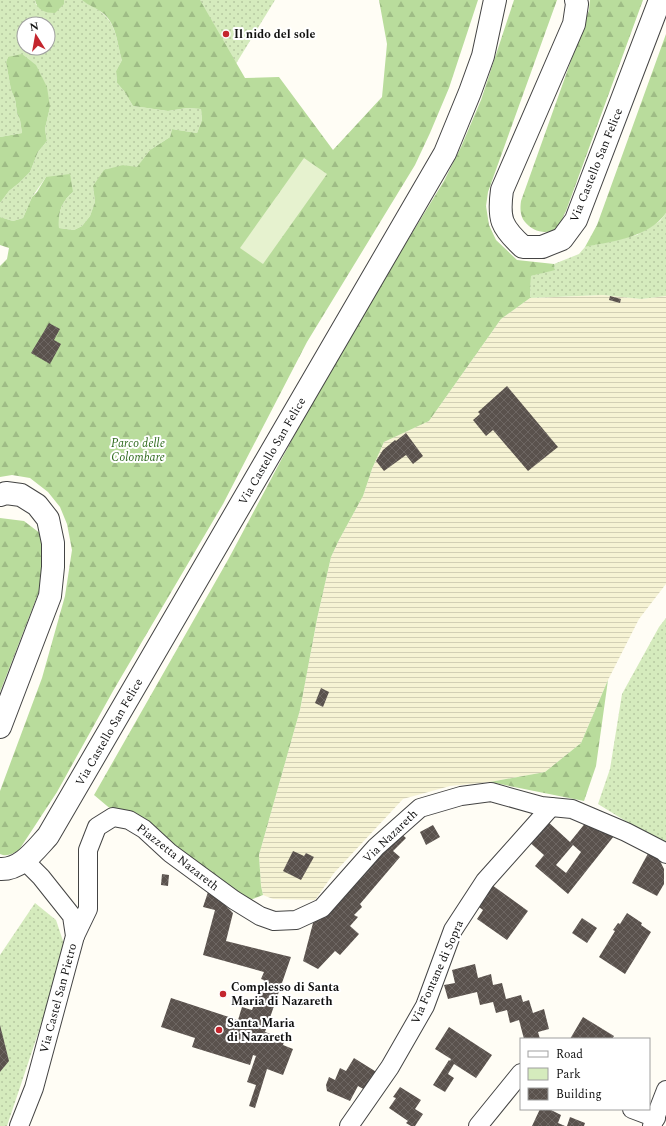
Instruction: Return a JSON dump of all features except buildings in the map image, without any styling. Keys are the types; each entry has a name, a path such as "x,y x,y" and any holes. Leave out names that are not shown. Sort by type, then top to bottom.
{"street":[{"name":"Via Castello San Felice","path":"0,869 8,869 25,861 48,836 445,153 483,56 495,0"},
{"name":"Via Castello San Felice","path":"576,0 577,4 574,24 502,190 499,208 502,222 511,237 523,247 542,247 562,239 576,220 660,0"},
{"path":"0,495 6,493 20,496 37,505 48,519 53,543 53,555 50,596 0,727"},
{"name":"Via Nazareth","path":"296,920 322,908 376,847 420,808 461,796 491,792 541,806 572,809 626,832 666,854"},
{"name":"Via Fontane di Sopra","path":"349,1126 390,1067 425,1006 453,930 485,881 551,807"},
{"name":"Piazzetta Nazareth","path":"76,936 88,909 88,850 97,827 113,817 129,820 144,829 170,853 198,874 234,900 260,916 274,921 296,920"},
{"name":"Via Castel San Pietro","path":"19,1126 34,1088 76,936 72,916 41,877 25,861"},
{"path":"478,1126 520,1074"},
{"path":"634,1110 654,1122 666,1090"}],"shaded area":[{"path":"603,295 641,299 666,296 666,584 639,619 608,680 581,743 545,772 490,782 450,786 403,799 334,873 315,900 273,899 263,895 259,855 300,710 317,619 331,557 363,496 372,469 384,442 429,421 501,319 530,298"}],"green space":[{"path":"0,0 35,0 36,5 64,4 64,0 83,0 99,10 114,28 122,60 116,71 117,83 133,106 168,111 187,108 201,109 202,120 197,133 172,129 170,137 150,150 137,168 123,165 93,186 95,202 90,216 82,226 74,230 59,228 61,208 73,192 46,177 32,197 23,218 13,221 0,217 0,203 9,191 30,172 38,152 47,141 45,129 50,107 8,57 6,62 11,90 15,99 22,133 0,137"},
{"path":"35,0 64,0 64,4 55,13 51,13 40,9"},
{"name":"Parco delle Colombare","path":"82,0 200,0 245,78 279,77 333,150 382,97 387,44 379,0 478,0 449,88 415,165 307,342 223,504 113,691 57,792 19,850 12,854 5,855 0,854 0,791 42,678 65,596 72,550 67,524 60,507 48,492 30,478 12,475 0,477 0,266 7,259 9,248 0,245 0,217 13,221 23,218 32,197 37,192 46,177 70,174 73,192 61,208 59,228 74,230 82,226 90,216 95,202 93,186 104,170 123,165 137,167 150,150 170,137 172,129 197,133 202,120 201,109 187,108 168,111 133,106 117,83 116,71 122,60 112,24 99,10"},
{"name":"Il nido del sole","path":"172,0 275,0 234,67"},
{"path":"514,0 557,0 488,192 486,206 489,225 496,240 517,260 554,264 555,270 531,276 530,298 501,319 429,421 384,442 372,469 363,496 331,557 317,619 300,710 259,855 263,895 237,905 200,884 94,795 229,558 336,357 444,181 461,147 481,100"},
{"path":"590,0 643,0 566,211 557,228 549,232 544,232 532,228 523,220 520,206 589,10"},
{"path":"666,34 666,213 650,228 640,233 618,240 585,247 597,225"},
{"path":"16,55 25,56 36,65 47,87 50,107 45,129 47,141 38,152 30,172 9,191 0,203 0,137 22,133 15,99 11,90 6,62 8,57"},
{"path":"304,158 327,174 263,264 240,248"},
{"path":"666,213 666,296 641,299 603,295 530,298 531,276 555,269 554,264 579,254 585,247 637,235 660,221"},
{"path":"0,518 24,521 41,534 45,576 0,692"},
{"path":"666,618 666,846 598,804 610,769 622,694 659,627"},
{"path":"608,680 596,766 584,801 490,782 545,772 581,743"},
{"path":"35,903 56,920 66,950 7,1126 0,1126 0,955"}],"place":[{"name":"Il nido del sole","path":"226,34"},
{"name":"Complesso di Santa Maria di Nazareth","path":"223,994"},
{"name":"Santa Maria di Nazareth","path":"219,1030"}]}
